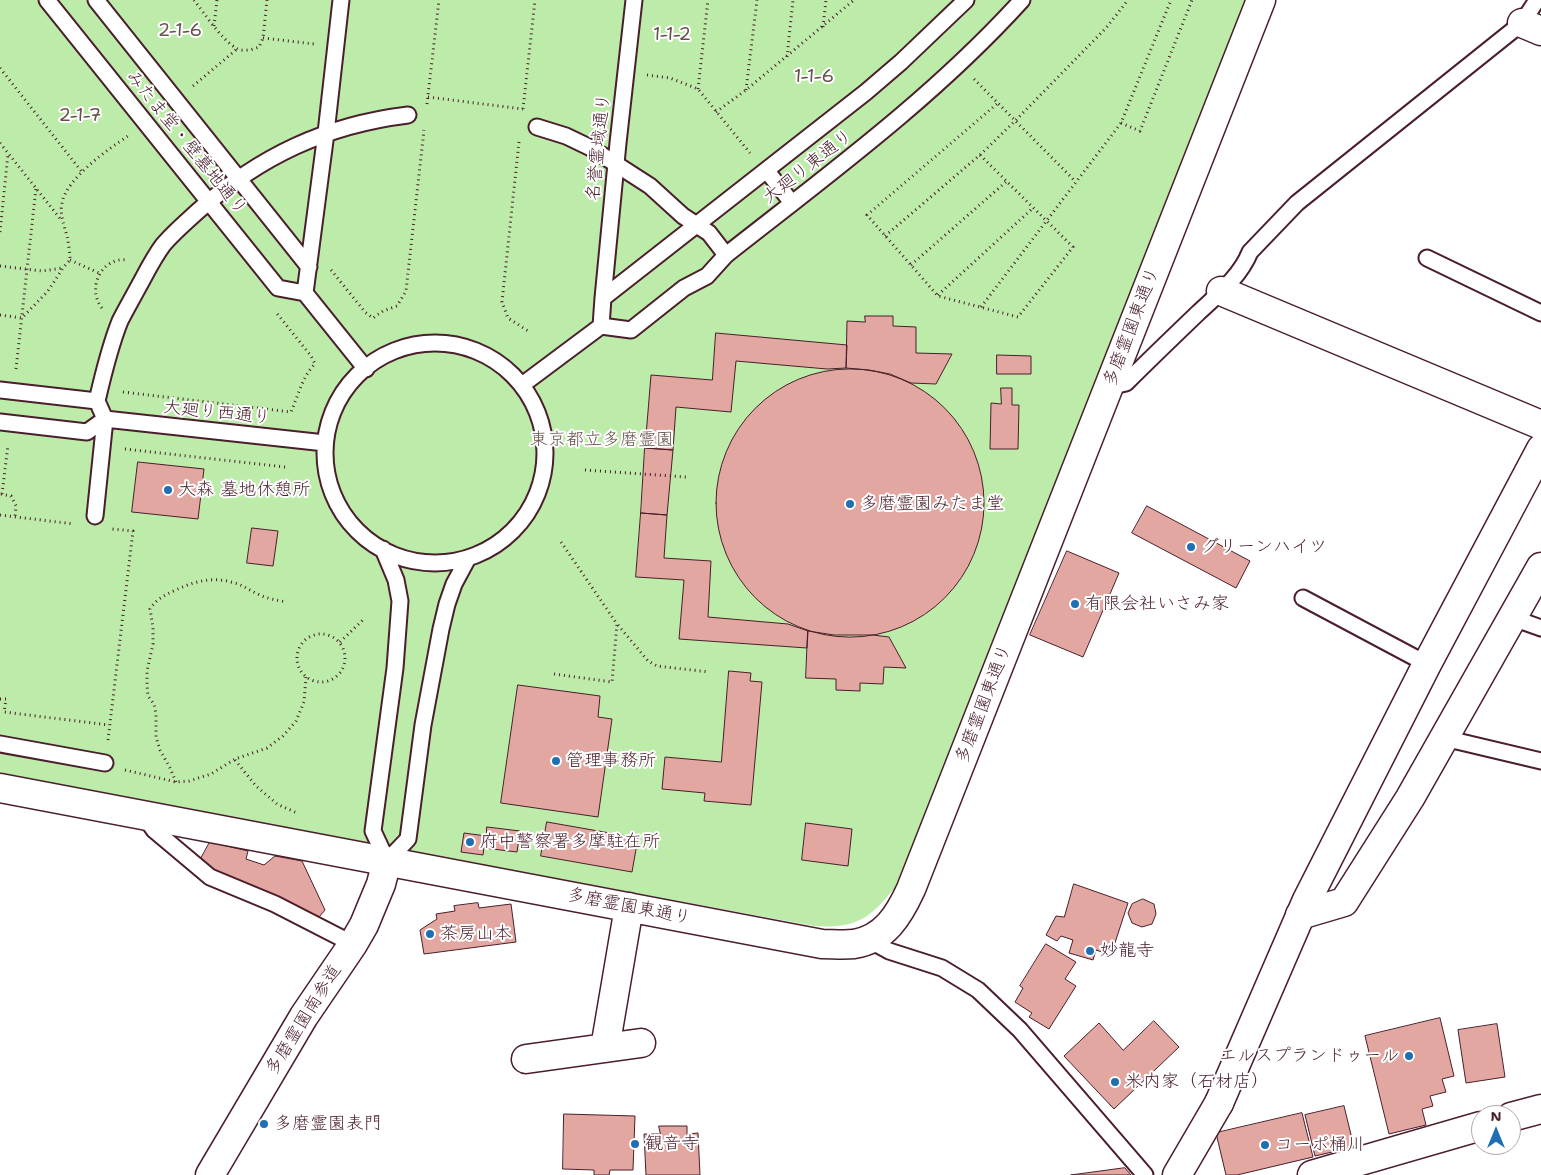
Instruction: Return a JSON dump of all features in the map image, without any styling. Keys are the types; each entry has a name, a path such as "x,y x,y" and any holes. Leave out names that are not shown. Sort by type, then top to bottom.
{"street":[{"name":"多磨霊園東通り","path":"0,788 822,944 853,944 869,940 886,929 900,912 911,889 1261,0"},
{"path":"1221,291 1541,425"},
{"path":"1177,1175 1219,1103 1300,915 1427,664 1541,449"},
{"path":"1300,915 1344,902 1410,798 1541,567"},
{"name":"多磨霊園南参道","path":"210,1175 304,1016 364,925 374,903 387,861"},
{"path":"605,1048 629,907"},
{"path":"526,1059 641,1044"},
{"path":"1521,1114 1541,1108"},
{"path":"1312,1175 1471,1129"}],"lane":[{"name":"みたま堂・壁墓地通り","path":"47,0 278,288 305,293"},
{"name":"みたま堂・壁墓地通り","path":"96,0 309,267"},
{"path":"340,0 326,134 305,293 366,369"},
{"name":"名誉霊域通り","path":"603,298 634,0"},
{"name":"大廻り東通り","path":"603,298 866,92 901,62 966,0"},
{"name":"大廻り東通り","path":"601,326 631,330 684,288 707,276 726,255 918,102 959,64 1022,0"},
{"path":"1108,387 1126,383 1221,291 1238,274 1250,252 1297,203 1532,27 1537,0"},
{"path":"94,523 105,419 98,401 101,384 120,321 162,246 208,202 238,178 283,151 346,127 378,119 408,115"},
{"path":"538,127 566,136 616,164 650,186 683,216 709,233 726,255"},
{"path":"767,170 792,203"},
{"path":"1427,258 1541,313"},
{"path":"522,385 601,326 603,298"},
{"path":"424,343 446,343 487,355 505,367 522,385 532,400 541,420 545,441 545,462 541,483 533,504 521,522 506,537 488,549 468,558 447,562 425,562 404,558 383,549 366,538 351,523 339,505 330,485 325,443 329,422 338,401 350,384 366,369 383,356 403,348 424,343"},
{"path":"0,390 98,401"},
{"path":"0,422 87,432 105,419"},
{"name":"大廻り西通り","path":"105,419 325,443"},
{"path":"383,549 396,580 400,601 395,668 373,831 387,861 408,839 423,725 441,629 454,584 468,558"},
{"path":"1303,598 1427,664"},
{"path":"1513,618 1541,628"},
{"path":"1444,738 1541,761"},
{"path":"0,744 105,763"},
{"path":"143,815 154,830 210,877 275,904 353,944"},
{"path":"869,940 889,950 942,968 978,990 1020,1030 1145,1175"}],"path":[{"path":"194,0 225,40 237,50"},
{"path":"214,26 217,0"},
{"path":"188,90 237,50 259,48 263,38 267,0"},
{"path":"426,113 439,0"},
{"path":"522,115 535,0"},
{"path":"698,90 708,0"},
{"path":"746,90 757,0"},
{"path":"787,57 793,0"},
{"path":"823,27 826,0"},
{"path":"716,112 787,57 854,0"},
{"path":"886,236 980,155 1015,121 1106,28 1128,0"},
{"path":"981,307 1121,123 1171,0"},
{"path":"1121,123 1140,131 1192,0"},
{"path":"263,38 335,46"},
{"path":"959,64 1076,182"},
{"path":"0,68 82,172"},
{"path":"643,74 670,78 698,90 756,160"},
{"path":"428,97 523,109"},
{"path":"980,155 1073,247 1018,317 938,296 867,214 998,103"},
{"path":"331,270 365,312 373,318 383,311 397,306 406,291 425,123"},
{"path":"22,318 48,291 70,260 68,240 62,222 62,204 67,190 82,172 132,132"},
{"path":"520,140 502,302 508,318 528,331"},
{"path":"0,143 62,222"},
{"path":"0,232 8,153"},
{"path":"911,265 1007,181"},
{"path":"16,372 36,188"},
{"path":"938,296 1033,208"},
{"path":"70,260 99,273"},
{"path":"0,266 42,271 63,268"},
{"path":"122,392 291,412 304,380 315,364 311,356 274,310"},
{"path":"0,315 22,318"},
{"path":"8,445 1,494 11,496 16,506 15,517"},
{"path":"122,448 285,467"},
{"path":"585,470 686,477"},
{"path":"0,515 94,523 132,531 109,725 4,712 6,699 0,699"},
{"path":"561,542 617,624 648,661 657,666 709,672"},
{"path":"176,782 156,738 156,714 154,704 148,696 148,671 153,644 150,609 154,602 166,594 203,580 218,579 232,582 258,595 286,602"},
{"path":"340,642 365,618"},
{"path":"554,674 612,682 617,624"},
{"path":"322,633 330,635 340,642 346,654 343,670 330,681 313,681 306,677 301,671 297,656 298,649 302,643 308,637 322,633"},
{"path":"105,763 140,775 176,782 189,781 211,774 235,759 267,748 283,736 296,721 304,702 306,677"},
{"path":"235,759 256,786 277,804 303,816"}],"green space":[{"name":"東京都立多磨霊園","path":"0,0 1249,0 898,884 880,905 863,919 853,923 814,926 0,776"}],"building":[{"path":"865,316 893,316 893,326 916,327 916,353 952,354 936,384 911,383 890,374 846,368 847,321 865,322"},
{"path":"716,333 847,345 846,368 827,369 736,361 731,412 676,407 673,450 645,448 651,375 712,380"},
{"path":"997,355 1031,356 1031,374 997,374"},
{"name":"多磨霊園みたま堂","path":"837,369 863,369 889,374 913,384 925,391 945,408 962,428 979,464 984,490 984,516 979,542 962,578 945,598 925,615 889,632 863,637 837,637 811,632 787,622 765,607 746,588 731,566 721,542 716,516 716,490 721,464 731,440 746,418 765,399 787,384 811,374"},
{"path":"1001,388 1012,388 1012,405 1019,405 1018,449 990,449 991,403 1001,404"},
{"path":"645,448 673,450 667,515 641,513"},
{"name":"大森 墓地休憩所","path":"138,462 204,469 198,519 132,512"},
{"name":"グリーンハイツ","path":"1147,506 1250,561 1236,588 1132,533"},
{"path":"641,513 667,515 664,558 711,561 708,617 788,624 808,631 807,648 679,639 684,580 636,577"},
{"path":"252,528 278,531 273,566 247,563"},
{"name":"有限会社いさみ家","path":"1067,551 1119,573 1083,657 1030,635"},
{"path":"808,631 834,635 889,637 906,668 884,667 883,684 860,683 860,691 836,690 836,679 806,678"},
{"path":"729,671 751,673 750,681 762,682 751,805 704,801 705,793 662,789 665,757 721,762"},
{"name":"管理事務所","path":"518,685 600,696 598,717 612,719 598,817 501,803"},
{"path":"547,822 638,838 632,872 541,856"},
{"path":"806,823 852,829 848,866 802,860"},
{"path":"487,827 520,831 517,852 484,848 483,855 461,852 464,833 486,836"},
{"path":"210,842 248,851 246,859 264,865 275,856 302,861 325,910 319,917 210,870 199,862"},
{"path":"1074,884 1128,903 1111,955 1096,950 1093,960 1069,953 1073,940 1061,936 1057,941 1046,935 1056,916 1064,917"},
{"path":"1143,899 1154,904 1156,914 1152,924 1142,927 1132,923 1128,913 1132,904"},
{"path":"478,903 479,908 511,904 516,942 424,954 420,930 437,919 436,914 455,911 454,906"},
{"path":"1046,944 1076,962 1065,979 1076,986 1049,1029 1029,1017 1032,1013 1015,1002 1023,988 1020,986"},
{"name":"エルスプランドゥール","path":"1440,1018 1454,1076 1442,1079 1446,1092 1430,1096 1433,1106 1422,1109 1426,1125 1389,1134 1365,1036"},
{"name":"米内家（石材店）","path":"1154,1021 1179,1047 1114,1109 1064,1056 1099,1023 1123,1050"},
{"path":"1497,1024 1505,1077 1466,1083 1458,1030"},
{"path":"1344,1106 1354,1147 1315,1156 1305,1115"},
{"name":"コーポ桶川","path":"1302,1113 1313,1157 1237,1175 1226,1175 1216,1133"},
{"path":"564,1114 635,1116 633,1170 610,1170 609,1175 594,1175 594,1170 563,1169"},
{"path":"659,1126 687,1126 687,1134 698,1133 700,1175 646,1175 644,1134 660,1134"},
{"path":"1125,1168 1131,1175 1071,1175"}],"place":[{"name":"大森 墓地休憩所","path":"168,490"},
{"name":"多磨霊園みたま堂","path":"850,504"},
{"name":"グリーンハイツ","path":"1191,547"},
{"name":"有限会社いさみ家","path":"1075,604"},
{"name":"管理事務所","path":"556,761"},
{"name":"府中警察署多摩駐在所","path":"470,842"},
{"name":"茶房山本","path":"430,934"},
{"name":"妙龍寺","path":"1090,951"},
{"name":"エルスプランドゥール","path":"1409,1056"},
{"name":"米内家（石材店）","path":"1115,1082"},
{"name":"多磨霊園表門","path":"264,1124"},
{"name":"観音寺","path":"635,1144"},
{"name":"コーポ桶川","path":"1265,1145"}],"park label":[{"name":"2-1-6","path":"180,31"},
{"name":"1-1-2","path":"672,35"},
{"name":"1-1-6","path":"814,77"},
{"name":"2-1-7","path":"80,116"}]}
